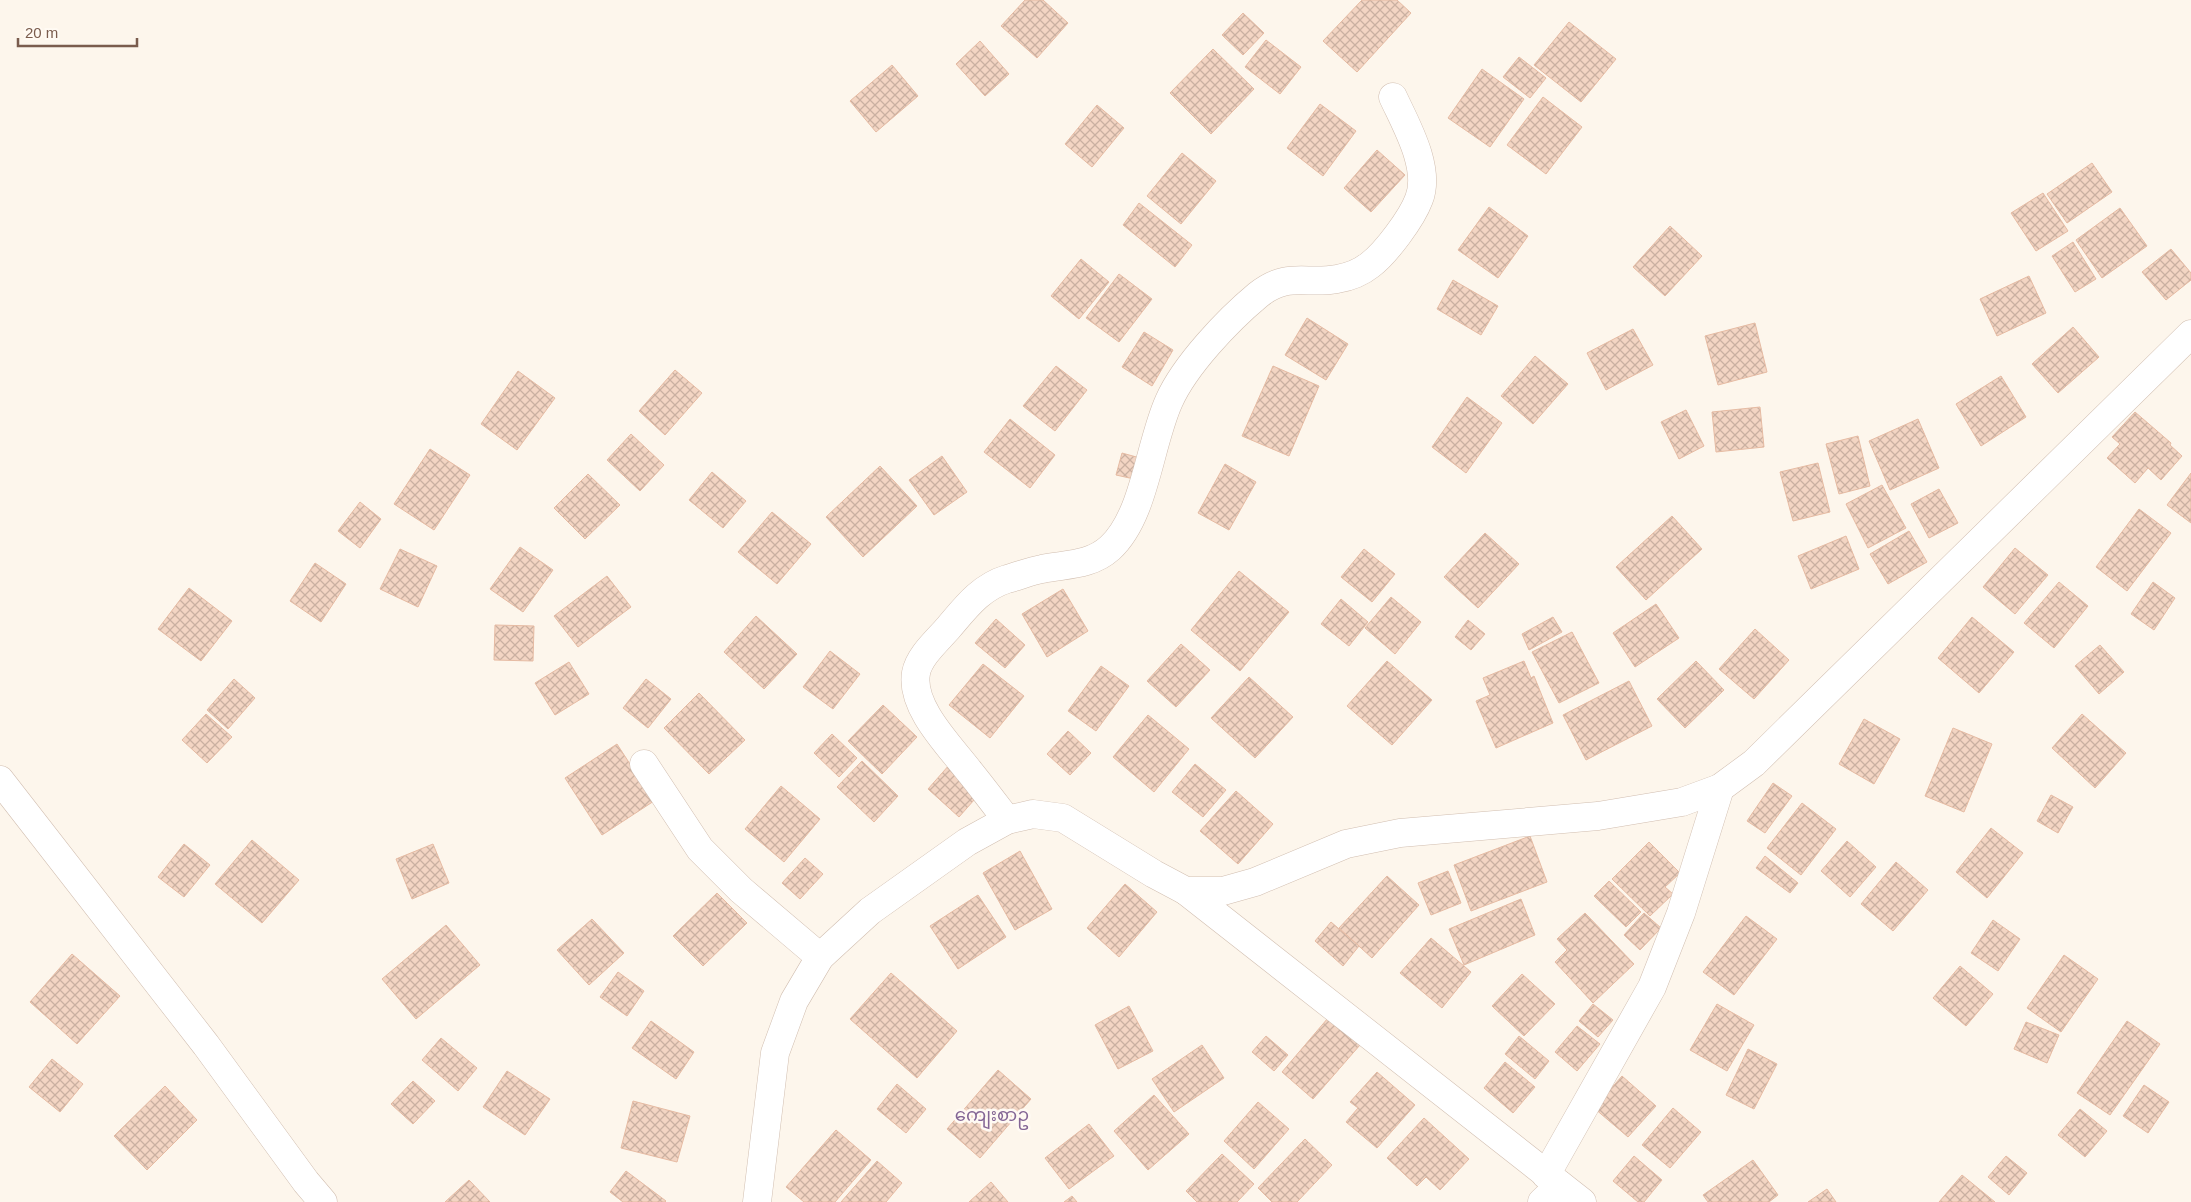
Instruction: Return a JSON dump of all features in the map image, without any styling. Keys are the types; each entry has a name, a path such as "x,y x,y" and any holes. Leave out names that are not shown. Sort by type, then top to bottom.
{"street":[{"path":"1006,820 935,728 921,704 916,687 916,672 925,655 970,602 983,590 998,582 1042,569 1076,565 1094,559 1109,548 1123,533 1132,516 1165,411 1178,384 1193,363 1222,330 1259,295 1277,283 1295,279 1335,280 1355,274 1370,265 1384,250 1419,200 1422,186 1422,172 1413,141 1393,97"},
{"path":"1186,891 1223,891 1247,884 1346,844 1400,833 1598,816 1682,802 1720,788 1754,762 2191,334"},
{"path":"644,764 700,849 740,890 820,957"},
{"path":"0,780 206,1044 306,1182 323,1202"},
{"path":"1550,1187 1652,987 1681,913 1720,788"},
{"path":"757,1202 775,1053 794,1000 820,957 870,911 967,842 1006,820 1033,814 1063,818 1154,874 1186,891 1550,1187 1582,1202"}],"building":[{"path":"1025,0 1043,0 1068,23 1037,58 1001,26"},
{"path":"1362,0 1397,0 1411,13 1357,72 1323,41"},
{"path":"1243,13 1264,33 1243,55 1222,35"},
{"path":"1569,22 1616,59 1581,102 1534,65"},
{"path":"1266,40 1301,67 1280,94 1245,67"},
{"path":"980,41 1009,74 985,96 956,64"},
{"path":"1213,49 1254,89 1211,134 1170,93"},
{"path":"1519,57 1546,78 1530,98 1503,77"},
{"path":"892,65 918,96 876,132 850,101"},
{"path":"1482,69 1524,99 1490,147 1448,118"},
{"path":"1543,97 1582,127 1546,174 1507,145"},
{"path":"1320,104 1356,131 1323,176 1287,148"},
{"path":"1097,105 1124,128 1092,167 1065,144"},
{"path":"1377,150 1405,175 1371,212 1344,188"},
{"path":"1182,153 1216,181 1181,224 1147,196"},
{"path":"2092,163 2112,192 2067,223 2047,194"},
{"path":"2043,193 2068,231 2036,251 2011,213"},
{"path":"1139,203 1192,245 1175,267 1123,225"},
{"path":"1489,207 1528,236 1498,278 1458,250"},
{"path":"2120,208 2147,246 2102,278 2076,240"},
{"path":"1670,226 1702,256 1665,296 1633,267"},
{"path":"2073,242 2096,279 2075,292 2052,256"},
{"path":"2171,249 2191,273 2191,280 2166,300 2142,272"},
{"path":"1081,259 1109,282 1079,319 1051,296"},
{"path":"1119,274 1152,299 1119,342 1086,318"},
{"path":"2029,276 2046,313 1997,336 1980,299"},
{"path":"1453,280 1498,306 1481,335 1437,309"},
{"path":"1307,318 1348,344 1326,380 1285,355"},
{"path":"1755,323 1767,372 1718,385 1705,336"},
{"path":"2073,327 2099,357 2058,393 2032,364"},
{"path":"1633,329 1653,365 1606,390 1587,353"},
{"path":"1144,332 1173,350 1152,386 1122,367"},
{"path":"1535,356 1568,384 1533,424 1501,396"},
{"path":"1056,366 1087,390 1055,431 1023,406"},
{"path":"1273,366 1319,386 1289,456 1242,436"},
{"path":"675,370 702,393 665,435 639,411"},
{"path":"518,371 555,398 517,450 481,424"},
{"path":"2001,376 2026,417 1981,446 1956,404"},
{"path":"1467,397 1502,423 1466,473 1432,447"},
{"path":"1760,407 1764,447 1716,452 1712,412"},
{"path":"1686,410 1704,446 1679,459 1661,422"},
{"path":"2135,412 2171,443 2170,445 2182,456 2161,480 2148,468 2135,483 2107,458 2120,444 2112,437"},
{"path":"1010,419 1055,455 1030,488 984,452"},
{"path":"1918,419 1939,468 1890,490 1869,441"},
{"path":"631,434 664,465 640,491 607,460"},
{"path":"1858,436 1870,486 1839,494 1826,444"},
{"path":"430,449 470,475 434,530 394,504"},
{"path":"1122,453 1140,458 1134,479 1116,475"},
{"path":"942,456 967,492 934,515 909,480"},
{"path":"1818,463 1830,512 1793,521 1780,472"},
{"path":"1225,464 1256,482 1229,530 1198,513"},
{"path":"880,466 917,506 863,557 826,517"},
{"path":"712,472 746,501 723,528 689,500"},
{"path":"2191,473 2191,523 2167,505"},
{"path":"588,474 620,505 585,539 554,508"},
{"path":"1882,485 1906,528 1868,548 1846,504"},
{"path":"1939,489 1958,523 1929,538 1911,504"},
{"path":"360,502 381,519 360,548 338,531"},
{"path":"2139,509 2171,533 2127,591 2096,567"},
{"path":"772,512 811,544 777,584 738,552"},
{"path":"1672,516 1702,549 1646,600 1616,567"},
{"path":"1909,531 1927,562 1888,584 1870,554"},
{"path":"1485,533 1519,564 1478,608 1444,577"},
{"path":"1846,536 1859,569 1811,589 1798,556"},
{"path":"520,547 553,570 523,612 490,589"},
{"path":"2015,548 2048,575 2015,614 1983,587"},
{"path":"400,549 437,566 418,607 380,589"},
{"path":"1364,549 1395,574 1372,602 1341,577"},
{"path":"315,563 346,584 321,622 290,601"},
{"path":"1239,571 1289,612 1240,671 1191,630"},
{"path":"607,576 631,607 578,647 554,616"},
{"path":"2059,582 2088,606 2054,648 2024,623"},
{"path":"2153,582 2175,598 2154,630 2131,614"},
{"path":"189,588 232,621 201,661 158,629"},
{"path":"1063,589 1088,631 1047,657 1022,614"},
{"path":"1391,597 1421,622 1395,654 1365,628"},
{"path":"1341,599 1368,622 1349,646 1321,624"},
{"path":"1656,604 1679,638 1635,667 1613,633"},
{"path":"756,616 797,654 764,689 724,652"},
{"path":"1553,617 1562,632 1529,650 1522,634"},
{"path":"1972,617 2014,652 1979,693 1938,658"},
{"path":"996,619 1025,645 1005,668 975,643"},
{"path":"1468,620 1485,634 1471,650 1455,637"},
{"path":"495,625 534,626 533,661 494,660"},
{"path":"1755,629 1789,660 1754,699 1719,669"},
{"path":"1572,632 1599,683 1559,703 1532,652"},
{"path":"1181,644 1210,670 1176,707 1147,681"},
{"path":"2100,645 2124,672 2099,694 2075,666"},
{"path":"830,651 860,674 833,709 803,687"},
{"path":"1387,661 1432,700 1392,745 1347,706"},
{"path":"1524,661 1531,678 1534,676 1553,723 1496,748 1476,701 1490,695 1483,678"},
{"path":"1696,661 1724,690 1685,728 1657,699"},
{"path":"569,662 589,694 555,715 535,683"},
{"path":"983,664 1024,696 990,738 949,705"},
{"path":"1101,666 1129,686 1096,731 1068,711"},
{"path":"1249,677 1293,717 1255,758 1211,718"},
{"path":"234,679 255,698 228,729 207,710"},
{"path":"646,679 671,699 648,728 623,708"},
{"path":"1629,681 1652,726 1586,760 1563,715"},
{"path":"699,693 745,740 709,774 664,728"},
{"path":"883,705 917,737 882,774 848,741"},
{"path":"206,714 232,737 207,763 182,740"},
{"path":"2082,714 2126,753 2095,788 2052,748"},
{"path":"1148,715 1189,749 1154,792 1113,757"},
{"path":"1864,719 1900,739 1874,784 1839,764"},
{"path":"1953,728 1992,744 1964,812 1925,796"},
{"path":"1068,731 1091,753 1070,775 1047,754"},
{"path":"832,734 857,758 839,777 814,753"},
{"path":"617,744 654,801 602,835 565,778"},
{"path":"862,761 898,796 874,822 837,787"},
{"path":"950,764 982,791 959,817 928,789"},
{"path":"1195,764 1226,790 1203,817 1172,792"},
{"path":"1773,783 1792,796 1765,833 1747,821"},
{"path":"781,786 820,819 784,862 745,829"},
{"path":"1236,791 1273,824 1238,864 1200,831"},
{"path":"2051,795 2073,807 2058,833 2037,821"},
{"path":"1802,803 1836,829 1801,875 1767,848"},
{"path":"1991,828 2023,853 1987,898 1956,872"},
{"path":"1530,836 1547,882 1471,911 1454,865"},
{"path":"252,840 299,880 262,923 215,884"},
{"path":"1847,841 1876,867 1850,897 1821,871"},
{"path":"1649,842 1680,873 1665,887 1673,894 1650,916 1612,879"},
{"path":"184,844 210,865 184,897 158,877"},
{"path":"433,844 449,883 412,899 396,859"},
{"path":"1020,851 1052,909 1015,930 983,873"},
{"path":"1765,856 1798,883 1790,893 1756,868"},
{"path":"805,858 823,874 800,899 782,883"},
{"path":"1896,862 1928,890 1893,931 1861,904"},
{"path":"1448,871 1461,903 1431,915 1418,883"},
{"path":"1387,876 1419,905 1372,958 1339,928"},
{"path":"1609,881 1641,912 1626,927 1594,896"},
{"path":"1125,884 1157,912 1119,957 1087,928"},
{"path":"717,893 747,923 703,966 673,936"},
{"path":"978,895 1006,937 958,969 930,926"},
{"path":"1521,899 1535,935 1464,965 1449,929"},
{"path":"1585,913 1634,964 1593,1003 1555,962 1567,950 1557,939"},
{"path":"1644,913 1661,928 1640,950 1624,935"},
{"path":"1746,916 1777,939 1734,995 1703,972"},
{"path":"592,919 624,953 589,985 557,950"},
{"path":"1993,920 2020,939 1998,971 1971,953"},
{"path":"1331,922 1359,946 1343,966 1315,941"},
{"path":"446,925 480,965 416,1019 382,979"},
{"path":"1431,938 1471,972 1442,1008 1400,973"},
{"path":"72,954 120,996 77,1044 30,1002"},
{"path":"2064,955 2098,979 2061,1032 2027,1008"},
{"path":"1960,966 1993,994 1966,1026 1933,998"},
{"path":"618,972 644,991 627,1016 600,997"},
{"path":"891,973 957,1031 917,1078 850,1019"},
{"path":"1522,974 1555,1004 1524,1036 1492,1006"},
{"path":"1593,1004 1613,1020 1598,1037 1579,1021"},
{"path":"1717,1004 1754,1025 1727,1071 1690,1050"},
{"path":"1129,1006 1153,1051 1118,1069 1095,1025"},
{"path":"1328,1018 1360,1045 1313,1099 1282,1072"},
{"path":"651,1021 694,1052 676,1079 632,1048"},
{"path":"2127,1021 2160,1044 2110,1115 2077,1093"},
{"path":"2026,1022 2059,1035 2047,1063 2014,1049"},
{"path":"1577,1026 1600,1044 1577,1071 1555,1052"},
{"path":"1266,1036 1288,1055 1274,1071 1252,1052"},
{"path":"1519,1036 1549,1061 1535,1079 1505,1054"},
{"path":"441,1038 477,1068 458,1091 422,1060"},
{"path":"1202,1045 1224,1078 1174,1112 1152,1079"},
{"path":"1748,1049 1777,1064 1754,1109 1726,1095"},
{"path":"52,1059 83,1084 60,1112 29,1087"},
{"path":"1505,1062 1535,1087 1513,1113 1484,1088"},
{"path":"998,1070 1031,1099 980,1158 947,1129"},
{"path":"507,1071 550,1099 525,1135 483,1107"},
{"path":"1377,1072 1415,1105 1377,1148 1346,1122 1358,1108 1350,1102"},
{"path":"1622,1076 1656,1106 1628,1137 1594,1108"},
{"path":"413,1081 435,1101 413,1124 391,1104"},
{"path":"897,1084 926,1109 906,1133 877,1109"},
{"path":"2144,1085 2169,1102 2148,1133 2123,1116"},
{"path":"165,1086 197,1120 147,1170 114,1136"},
{"path":"1154,1095 1189,1134 1148,1170 1114,1131"},
{"path":"633,1101 690,1116 677,1162 621,1148"},
{"path":"1258,1102 1289,1129 1254,1169 1224,1141"},
{"path":"1673,1108 1701,1132 1670,1168 1642,1145"},
{"path":"2080,1109 2107,1131 2085,1157 2058,1135"},
{"path":"1424,1118 1469,1159 1440,1190 1426,1177 1417,1186 1387,1158"},
{"path":"1089,1124 1114,1156 1069,1189 1045,1158"},
{"path":"836,1130 871,1160 835,1202 804,1202 786,1187"},
{"path":"1305,1139 1332,1165 1297,1202 1272,1202 1258,1188"},
{"path":"1222,1154 1254,1184 1237,1202 1197,1202 1186,1191"},
{"path":"1634,1156 1662,1180 1644,1202 1638,1202 1613,1181"},
{"path":"2006,1156 2027,1173 2009,1195 1988,1177"},
{"path":"1753,1160 1778,1195 1769,1202 1708,1202 1703,1195"},
{"path":"877,1161 902,1183 886,1202 841,1202"},
{"path":"626,1171 666,1201 623,1202 610,1192"},
{"path":"1962,1175 1995,1202 1939,1202"},
{"path":"469,1180 490,1202 445,1202"},
{"path":"991,1182 1008,1202 969,1202"},
{"path":"1827,1189 1836,1202 1808,1202"},
{"path":"1072,1196 1077,1202 1064,1202"}],"district":[{"name":"ကျေးစာဥ","path":"992,1115"}]}
